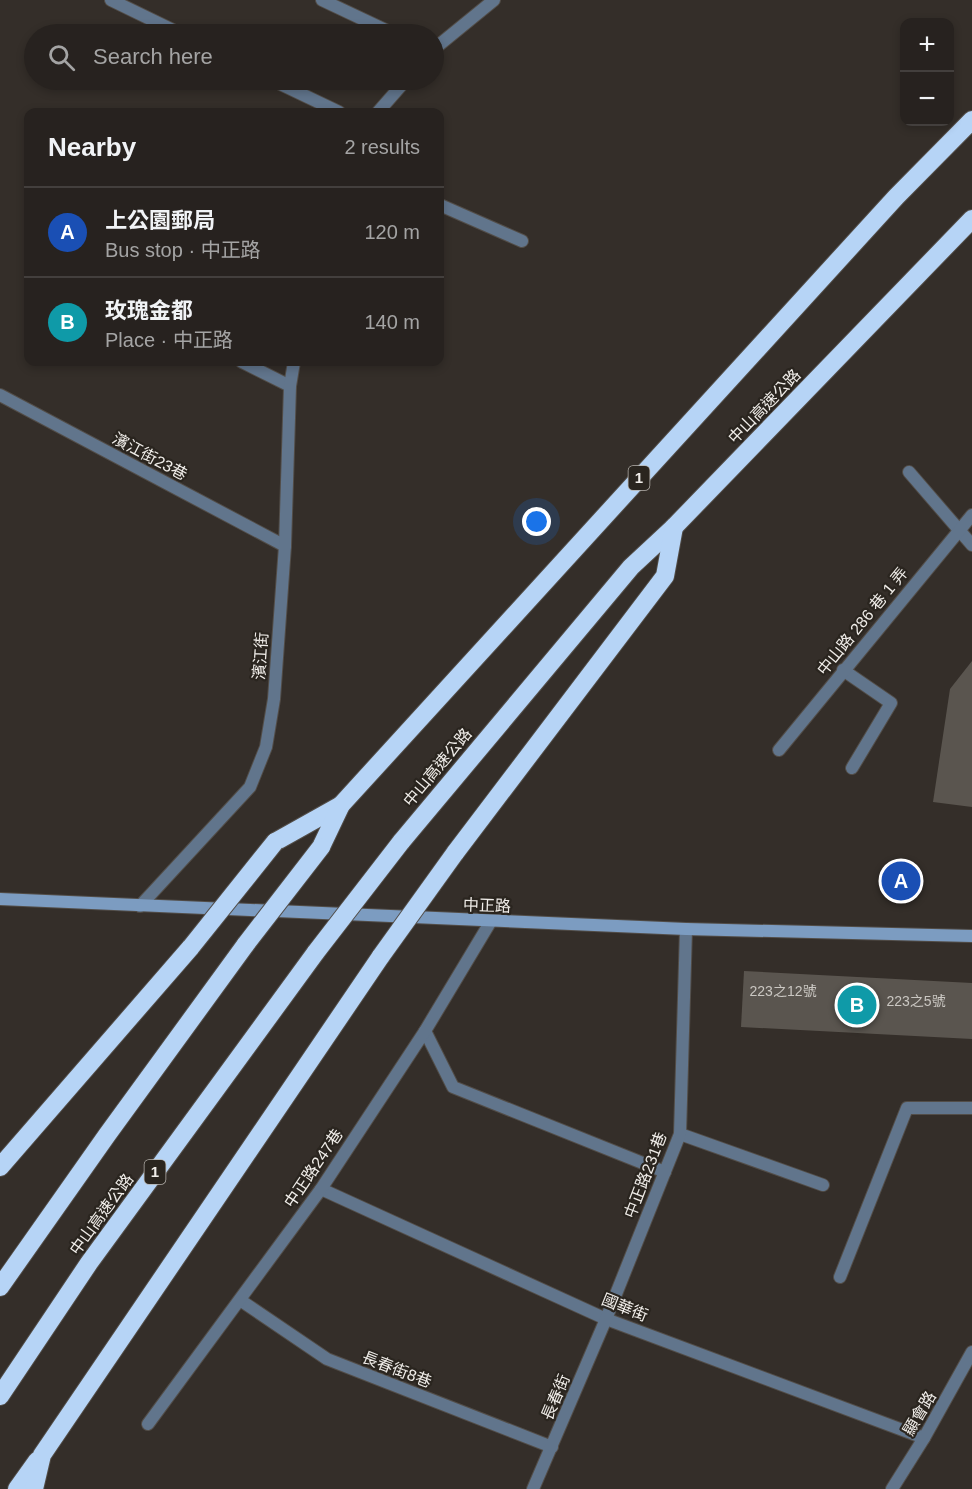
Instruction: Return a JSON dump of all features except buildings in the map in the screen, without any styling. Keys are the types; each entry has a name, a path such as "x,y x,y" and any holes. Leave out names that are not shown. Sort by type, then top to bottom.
{"highway":[{"name":"1","path":"0,1287 246,944 321,847 341,805 896,197 972,120"},
{"name":"中山高速公路","path":"0,1396 88,1263 316,952 401,842 631,567 674,527 972,219"},
{"path":"17,1489 381,956 455,853 665,576 674,527"},
{"path":"0,1167 191,946 275,842 341,805"},
{"path":"34,1489 42,1455"}],"main road":[{"name":"中正路","path":"0,899 686,929 972,936"}],"street":[{"path":"111,0 160,24"},
{"path":"322,0 373,24"},
{"path":"444,42 494,0"},
{"path":"293,90 331,108"},
{"path":"382,108 397,90"},
{"path":"444,207 522,241"},
{"path":"250,366 290,386"},
{"name":"濱江街","path":"140,906 250,787 266,747 274,699 285,546 290,386 293,366"},
{"name":"濱江街23巷","path":"0,395 285,546"},
{"path":"909,472 972,544"},
{"name":"中山路 286 巷 1 弄","path":"779,750 972,515"},
{"path":"843,670 891,703 852,768"},
{"name":"中正路247巷","path":"148,1424 321,1189 425,1030 491,921"},
{"name":"中正路231巷","path":"606,1319 680,1134 686,929"},
{"path":"425,1030 453,1087 665,1172"},
{"path":"840,1277 907,1108 972,1108"},
{"path":"680,1134 823,1185"},
{"name":"國華街","path":"321,1189 606,1319 924,1438"},
{"name":"長春街8巷","path":"240,1300 327,1359 552,1447"},
{"name":"長春街","path":"533,1489 606,1319"},
{"name":"顯會路","path":"892,1489 924,1438 972,1352"}],"place":[{"name":"上公園郵局","path":"901,881"},
{"name":"玫瑰金都","path":"857,1005"}]}
